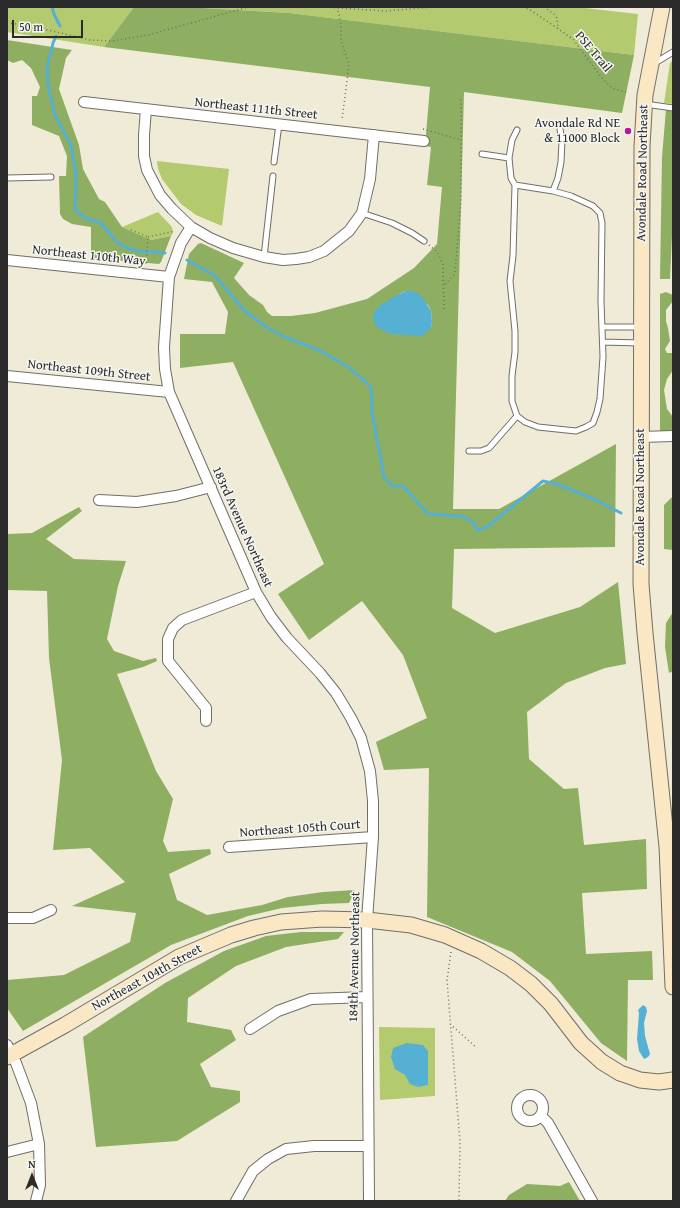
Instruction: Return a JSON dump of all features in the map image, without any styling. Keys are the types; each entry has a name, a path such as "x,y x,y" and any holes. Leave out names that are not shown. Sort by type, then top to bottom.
{"main road":[{"name":"Avondale Road Northeast","path":"662,7 644,104 642,154 641,437 643,603 670,847 673,987"},
{"name":"Northeast 104th Street","path":"9,1052 125,990 179,957 231,935 281,922 322,919 367,920 411,925 445,935 481,951 510,968 531,984 551,1004 581,1043 602,1062 620,1073 640,1080 659,1082 673,1080"}],"street":[{"name":"Northeast 111th Street","path":"84,102 424,141"},
{"path":"146,109 144,149 147,170 160,196 191,227 210,238 227,246 264,257 283,260 309,257 324,250 348,231 360,216 370,179 374,135"},
{"name":"183rd Avenue Northeast","path":"191,227 181,243 168,277 164,347 165,369 169,392 256,592 271,617 332,688 351,718"},
{"name":"Northeast 110th Way","path":"7,260 168,277"},
{"name":"Northeast 109th Street","path":"7,376 169,392"},
{"path":"641,437 673,436"},
{"path":"99,500 137,502 176,496 211,487"},
{"path":"206,721 206,708 168,661 168,639 173,628 182,620 256,592"},
{"name":"184th Avenue Northeast","path":"351,718 361,738 370,771 373,802 373,836 367,920 369,1201"},
{"name":"Northeast 105th Court","path":"229,847 373,836"},
{"path":"7,918 33,918 51,910"},
{"path":"250,1029 278,1011 311,999 367,997"},
{"path":"9,1052 31,1103 39,1144 40,1185 36,1201"},
{"path":"541,1116 548,1123 592,1201"},
{"path":"7,1152 39,1144"},
{"path":"236,1201 253,1171 268,1159 286,1149 314,1146 368,1146"}],"lane":[{"path":"651,66 673,52"},
{"path":"644,104 673,108"},
{"path":"274,162 279,124"},
{"path":"553,191 558,178 561,162 562,141 560,129"},
{"path":"515,185 553,191 571,196 593,206 600,213 602,223 601,301 603,327 600,399 597,412 592,423 576,431 554,430 538,427 526,422 517,416 512,401 515,331 510,280 513,256 515,185 511,178 509,158 512,140 517,130"},
{"path":"482,154 509,158"},
{"path":"264,257 273,176"},
{"path":"7,178 51,177"},
{"path":"360,216 401,227 424,241"},
{"path":"603,327 642,328"},
{"path":"603,342 641,343"},
{"path":"469,451 481,451 489,448 517,416"}],"path":[{"path":"7,23 27,25 90,40 113,41 148,35 249,7"},
{"path":"322,7 386,11 434,7"},
{"name":"PSE Trail","path":"523,7 529,9 573,39 601,77 612,88 630,92"},
{"path":"544,7 557,18 558,29"},
{"path":"338,8 341,23 341,40 349,65 342,120"},
{"path":"445,284 455,274 461,200 461,98"},
{"path":"422,129 461,140"},
{"path":"131,230 148,237 175,230"},
{"path":"146,266 148,237"},
{"path":"424,241 437,252 443,264 445,284 444,310"},
{"path":"451,950 447,980 460,1142 459,1201"},
{"path":"450,1024 477,1048"}],"green space":[{"path":"7,7 134,7 104,47 7,32"},
{"path":"134,7 185,7 289,13 634,55 622,113 464,92 453,509 499,509 616,444 615,547 454,549 452,608 495,633 580,607 618,582 626,664 605,668 566,683 527,712 529,759 564,789 578,788 584,845 646,839 647,889 582,893 586,954 652,951 653,980 628,980 627,1061 601,1043 550,981 512,952 427,917 429,768 384,770 376,742 427,718 403,655 362,601 309,640 278,594 324,564 233,362 180,368 180,334 225,334 228,312 212,282 184,279 189,254 198,244 201,243 244,263 234,278 249,295 263,305 267,312 272,316 291,316 315,313 367,299 414,268 437,244 442,187 427,185 431,147 425,146 430,87 104,47","holes":["406,291 411,291 428,305 431,311 431,328 399,294"]},
{"path":"185,7 576,7 638,14 634,55 289,13"},
{"path":"7,40 72,50 66,58 59,89 79,145 83,169 99,199 105,202 122,227 151,240 171,236 159,264 91,258 91,227 72,224 63,219 60,214 59,176 66,176 67,156 59,136 32,125 32,96 37,96 40,87 31,68 22,60 13,63 7,60"},
{"path":"673,60 673,104 664,103 670,63"},
{"path":"666,109 673,110 673,234 670,279 660,279 662,157"},
{"path":"157,161 229,169 222,226 196,215 181,204 162,179"},
{"path":"158,212 172,227 173,233 171,236 151,240 122,227"},
{"path":"666,292 673,295 673,301 666,310 666,321 670,341 665,349 667,353 673,353 673,370 667,379 664,390 667,409 673,417 673,433 660,433 660,294"},
{"path":"673,496 673,550 664,549 664,505"},
{"path":"79,507 82,511 46,539 74,559 126,561 118,586 107,639 114,651 143,661 156,658 157,661 143,667 117,674 156,771 173,799 163,841 168,852 210,849 211,854 169,874 177,900 207,915 262,905 288,897 323,892 355,890 349,903 282,908 248,916 171,945 23,1031 7,1008 7,980 64,975 130,942 136,913 72,906 125,882 90,848 53,850 62,760 49,658 47,591 7,590 7,534 32,533"},
{"path":"673,612 673,671 669,673 665,647 666,623"},
{"path":"301,932 344,932 338,939 286,947 236,966 188,998 187,1022 231,1030 236,1040 200,1064 211,1087 240,1091 240,1102 177,1141 96,1147 83,1037 165,983 224,951 266,936"},
{"path":"379,1027 435,1028 435,1096 380,1100"},
{"path":"569,1182 580,1201 505,1201 509,1195 527,1184 560,1186"}],"water":[{"path":"406,291 417,293 423,298 431,311 431,328 422,336 391,334 376,326 373,319 374,313 378,307 393,297"},
{"path":"643,1005 646,1007 647,1011 644,1023 645,1036 650,1054 644,1059 639,1051 637,1039 638,1010"},
{"path":"407,1043 423,1045 428,1051 428,1085 418,1087 410,1084 405,1075 395,1069 391,1057 393,1048"}],"waterway":[{"path":"52,7 60,26"},
{"path":"56,36 47,68 48,85 55,115 71,145 76,173 75,210 87,219 100,222 117,242 123,246 136,251 165,253"},
{"path":"187,260 214,275 245,311 266,327 285,337 319,350 350,368 371,387 372,411 384,477 392,486 403,486 428,514 461,516 473,522 477,530 487,527 543,481 557,484 596,500 621,513"}],"place":[{"name":"Avondale Rd NE & 11000 Block","path":"628,131"}]}
